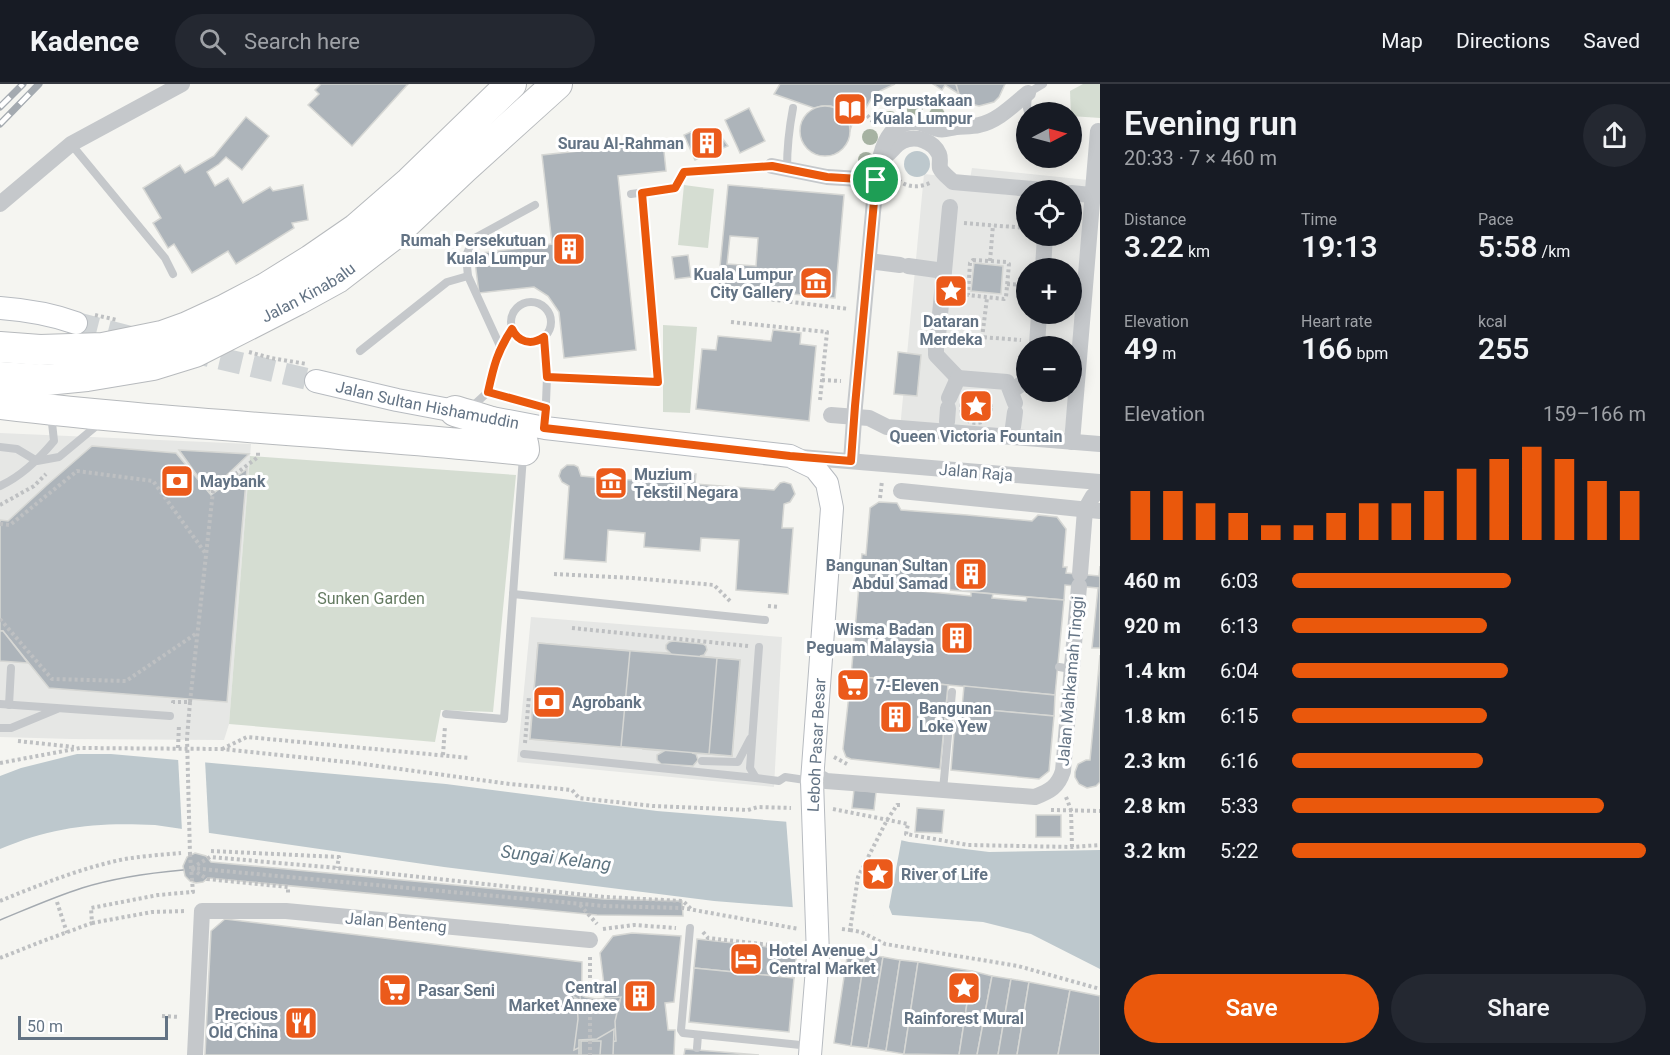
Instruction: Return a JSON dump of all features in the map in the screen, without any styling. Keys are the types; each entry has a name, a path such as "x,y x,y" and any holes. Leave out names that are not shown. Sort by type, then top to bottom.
{"highway":[{"name":"Jalan Kinabalu","path":"0,347 40,350 103,348 162,336 226,309 302,266 356,229 410,182 511,84"},
{"name":"Jalan Kinabalu","path":"0,377 46,380 153,365 195,352 297,300 337,278 393,236 557,84"},
{"path":"0,404 524,450 522,441 505,427 455,411"}],"street":[{"path":"0,204 71,144 182,84"},
{"path":"851,461 876,180 890,135 903,124 914,122 946,130 954,127 980,125 994,120 1028,93"},
{"path":"1082,258 1098,131"},
{"path":"884,157 900,142 911,138 929,143 938,153 940,169 951,203 936,355 958,378 1007,382 1013,417"},
{"path":"780,168 827,177 876,180"},
{"path":"951,203 1016,194"},
{"path":"1082,194 1091,195"},
{"path":"868,261 944,271"},
{"path":"0,308 85,319"},
{"name":"Jalan Sultan Hishamuddin","path":"315,373 455,411 544,428 790,456"},
{"path":"947,417 958,378"},
{"path":"1013,417 1018,402"},
{"path":"1072,442 1073,402"},
{"path":"825,410 869,418 887,427 947,417 1013,417 1072,442 1100,444"},
{"name":"Jalan Raja","path":"790,456 1100,482"},
{"name":"Leboh Pasar Besar","path":"790,456 815,468 827,483 832,508 812,777 808,922 818,956 811,1050"},
{"path":"901,491 1093,510 1093,496 1100,491"},
{"name":"Jalan Mahkamah Tinggi","path":"943,790 1035,796 1047,793 1060,780 1063,771 1065,668 1071,619 1093,510"},
{"path":"812,777 826,781 943,790"},
{"path":"195,1055 202,911"},
{"name":"Jalan Benteng","path":"202,911 286,911 590,940"}],"lane":[{"path":"1027,102 1028,93 1043,84"},
{"path":"631,194 675,188 684,172 780,168 788,140 793,108"},
{"path":"71,144 165,258 173,274"},
{"path":"500,346 468,276 466,256 473,239 535,205"},
{"path":"360,351 447,282 468,276"},
{"path":"526,302 539,304 549,313 551,319 548,332 544,337 538,341 525,342 515,334 510,322 515,310 526,302"},
{"path":"455,411 476,403 488,392 500,346 512,329"},
{"path":"544,337 547,377 544,428"},
{"path":"547,377 658,382"},
{"path":"0,486 37,461 54,441 51,423 39,409"},
{"path":"0,447 17,449 37,461 59,457 109,415"},
{"path":"446,714 504,719 524,450"},
{"path":"513,594 765,620"},
{"path":"756,778 750,768 759,647"},
{"path":"11,668 4,704 170,716"},
{"path":"943,790 952,692"},
{"path":"0,728 11,728 60,708"},
{"path":"702,760 738,762 752,735"},
{"path":"524,754 779,781 785,777 812,777"},
{"path":"694,929 681,1030 685,1034 811,1050"},
{"path":"697,1048 698,1035"}],"path":[{"path":"863,111 872,122"},
{"path":"884,157 894,176 912,187 920,187 933,181 940,169"},
{"path":"642,193 658,382"},
{"path":"951,203 993,225 1016,227"},
{"path":"990,261 993,225"},
{"path":"971,260 990,261 1009,264 1006,298 968,296 967,278 971,260"},
{"path":"1007,284 1016,284"},
{"path":"718,293 864,310"},
{"path":"982,338 987,298"},
{"path":"85,319 128,322"},
{"path":"732,322 827,332 825,410"},
{"path":"937,339 982,338 1016,341"},
{"path":"214,342 315,373"},
{"path":"977,393 987,398 991,410 986,420 975,423 965,419 961,408 965,397 977,393"},
{"path":"93,923 91,908 158,895 193,892 187,738 213,491 258,457"},
{"path":"0,524 10,525 76,471 153,481 206,555"},
{"path":"554,574 714,585 729,602"},
{"path":"0,619 52,679 126,681 197,632"},
{"path":"572,628 759,647"},
{"path":"524,754 529,696"},
{"path":"443,755 446,714"},
{"path":"178,748 180,716"},
{"path":"222,749 247,737 470,758"},
{"path":"9,741 80,748 222,749 572,790 579,798 653,806 812,810 908,824 906,834 968,845 1100,845"},
{"path":"0,763 80,748"},
{"path":"1071,810 1072,846"},
{"path":"850,930 858,877 887,820"},
{"path":"211,851 339,857 337,868"},
{"path":"0,901 117,861 137,857 181,854"},
{"path":"191,868 210,857 337,868 605,897 683,901 692,910"},
{"path":"191,868 207,879 231,881"},
{"path":"191,868 580,904 692,910 808,922"},
{"path":"57,902 67,933"},
{"path":"580,904 593,919"},
{"path":"0,958 93,923 152,912 202,911"},
{"path":"699,920 700,911"},
{"path":"590,1055 590,940 601,929 634,925 702,929 708,938 801,948"},
{"path":"842,928 861,932 885,944 1018,966 1100,989"}],"shaded area":[{"path":"972,168 1088,180 1082,246 1082,180 1016,180 1016,246 1082,246 1081,258 1016,258 1016,324 1075,324 1074,336 1016,336 1016,402 1068,402 1064,440 900,429 924,174 970,179"},
{"path":"0,433 251,444 229,724 224,740 0,737"},
{"path":"531,617 782,637 774,787 517,762"}],"green space":[{"path":"1083,84 1100,84 1100,118 1082,117 1082,102 1070,102 1070,91"},
{"path":"684,185 714,189 708,248 678,245"},
{"path":"663,325 697,327 690,413 663,412"},
{"name":"Sunken Garden","path":"250,456 516,475 493,712 441,710 435,742 229,724"}],"water":[{"path":"917,151 926,155 930,164 926,173 917,177 908,173 904,164 908,155"},
{"name":"Sungai Kelang","path":"77,754 111,754 446,784 657,811 839,826 909,842 989,852 1100,850 1100,969 1031,934 983,922 714,901 444,867 155,825 114,824 76,827 39,835 0,849 0,776 21,768"}],"pier":[{"path":"178,757 205,760 209,835 182,831"},
{"path":"786,819 840,823 902,837 889,907 893,917 793,910"}],"building":[{"path":"321,84 408,84 352,146 308,105 319,94 315,90"},
{"name":"Perpustakaan Kuala Lumpur","path":"780,84 895,84 880,91 871,99 860,118 855,116 849,133 849,124 839,110 831,106 814,108 774,94"},
{"name":"Perpustakaan Kuala Lumpur","path":"933,84 956,84 959,94 945,85 942,90"},
{"path":"956,84 1005,84 994,102 979,106 965,100 959,94"},
{"path":"825,106 843,113 850,131 843,149 825,156 807,149 800,131 807,113"},
{"path":"749,108 765,141 740,153 725,120"},
{"path":"246,117 269,136 242,170 226,157 207,172 215,186 228,178 243,203 270,187 273,191 303,185 308,220 292,223 294,228 236,264 228,251 192,273 174,244 168,248 153,223 161,218 143,188 180,165 185,173 214,156"},
{"name":"Surau Al-Rahman","path":"699,128 713,130 728,146 695,160 684,135"},
{"name":"Rumah Persekutuan Kuala Lumpur","path":"663,142 666,171 618,176 636,350 564,358 559,312 548,296 534,287 479,293 474,254 552,244 542,155"},
{"path":"728,185 844,195 835,298 718,287","holes":["730,236 758,238 756,266 727,264"]},
{"path":"688,255 691,277 675,279 672,257"},
{"path":"974,263 1003,266 1001,294 971,291"},
{"path":"773,330 801,333 800,344 816,346 809,421 696,409 702,349 716,350 718,336 771,341"},
{"path":"898,352 921,355 917,396 894,394"},
{"path":"92,446 176,453 211,495 247,469 227,702 49,688 3,631 0,631 0,520 8,521"},
{"path":"179,450 249,454 209,492"},
{"path":"567,465 578,467 581,476 613,479 653,481 654,471 670,472 669,476 679,476 680,473 696,474 695,484 774,490 780,483 791,484 795,494 790,502 784,504 782,528 793,528 788,594 736,590 739,540 701,538 700,551 644,547 645,533 608,530 606,562 564,559 569,486 562,482 559,476 561,470"},
{"name":"Bangunan Sultan Abdul Samad","path":"879,502 897,503 901,510 1032,521 1038,515 1057,517 1066,529 1063,567 1067,567 1066,573 1099,576 1100,566 1100,648 1092,648 1098,588 1065,585 1064,600 859,582 862,554 866,555 870,508"},
{"name":"Wisma Badan Peguam Malaysia","path":"859,585 971,596 971,592 993,594 992,598 1026,601 1027,597 1064,600 1055,695 851,676"},
{"path":"0,631 3,631 28,663 0,661"},
{"path":"673,641 703,644 707,650 704,655 700,656 717,658 709,754 692,753 696,754 698,760 693,766 661,764 657,760 657,755 664,751 643,749 651,652 670,653 666,645"},
{"path":"538,643 740,660 732,756 530,739"},
{"path":"538,643 630,651 621,747 530,739"},
{"path":"1100,655 1100,782 1096,786 1087,788 1079,784 1075,772 1078,764 1090,760"},
{"path":"717,658 740,660 732,756 709,754"},
{"name":"Bangunan Loke Yew","path":"851,676 948,685 940,769 846,757 843,749"},
{"path":"964,686 1055,695 1054,716 962,708"},
{"path":"956,707 1054,716 1049,771 1039,779 951,770"},
{"path":"854,790 876,792 874,810 852,808"},
{"path":"917,808 944,810 942,833 915,832"},
{"path":"1036,815 1061,815 1061,837 1036,837"},
{"path":"195,853 206,856 211,862 604,899 682,901 683,916 597,915 208,878 196,883 185,876 183,866 187,857"},
{"name":"Pasar Seni","path":"225,919 582,962 581,1055 205,1055 211,931"},
{"name":"Central Market Annexe","path":"632,933 681,936 674,1002 665,1003 668,1030 675,1030 674,1055 600,1055 601,1018 605,993 600,953 613,936"},
{"name":"Hotel Avenue J Central Market","path":"697,939 797,950 794,978 694,968"},
{"path":"848,951 865,954 851,1046 834,1043"},
{"path":"865,954 883,957 868,1048 851,1046"},
{"path":"883,957 900,960 886,1051 868,1048"},
{"path":"900,960 918,962 904,1054 886,1051"},
{"path":"918,962 972,971 959,1055 904,1054"},
{"path":"694,968 794,978 789,1032 689,1022"},
{"path":"972,971 992,976 977,1055 959,1055"},
{"path":"992,976 1011,979 998,1055 977,1055"},
{"path":"1011,979 1029,982 1017,1055 998,1055"},
{"path":"1029,982 1070,990 1058,1055 1017,1055"},
{"path":"1070,990 1100,996 1100,1055 1058,1055"},
{"path":"580,994 596,999 621,997 613,1017 597,1018 580,1023"},
{"path":"574,997 593,1005 620,1001 615,1021 616,1041 585,1045 574,1050 578,1019"},
{"path":"614,1029 613,1055 579,1055 579,1040 597,1039"},
{"path":"581,1041 601,1041 600,1055 581,1055"},
{"path":"685,1049 759,1055 684,1055"}],"tunnel":[{"path":"76,323 138,339"},
{"path":"188,351 316,381"}],"tram line":[{"path":"0,920 94,884 132,876 183,870"}],"railway":[{"path":"0,107 23,84"},
{"path":"0,124 39,84"}],"place":[{"name":"Perpustakaan Kuala Lumpur","path":"850,109"},
{"name":"Surau Al-Rahman","path":"707,143"},
{"name":"Rumah Persekutuan Kuala Lumpur","path":"569,249"},
{"name":"Kuala Lumpur City Gallery","path":"816,283"},
{"name":"Dataran Merdeka","path":"951,291"},
{"name":"Queen Victoria Fountain","path":"976,406"},
{"name":"Maybank","path":"177,481"},
{"name":"Muzium Tekstil Negara","path":"611,483"},
{"name":"Bangunan Sultan Abdul Samad","path":"971,574"},
{"name":"Wisma Badan Peguam Malaysia","path":"957,638"},
{"name":"7-Eleven","path":"853,685"},
{"name":"Agrobank","path":"549,702"},
{"name":"Bangunan Loke Yew","path":"896,717"},
{"name":"River of Life","path":"878,874"},
{"name":"Hotel Avenue J Central Market","path":"746,959"},
{"name":"Rainforest Mural","path":"964,988"},
{"name":"Pasar Seni","path":"395,990"},
{"name":"Central Market Annexe","path":"640,996"},
{"name":"Precious Old China","path":"301,1023"}],"route":[{"path":"772,166 827,177 876,180 851,461 544,428 546,408 488,392 500,346 512,329 519,339 525,342 538,341 544,337 547,377 658,382 642,193 675,188 684,172 772,166"}]}
